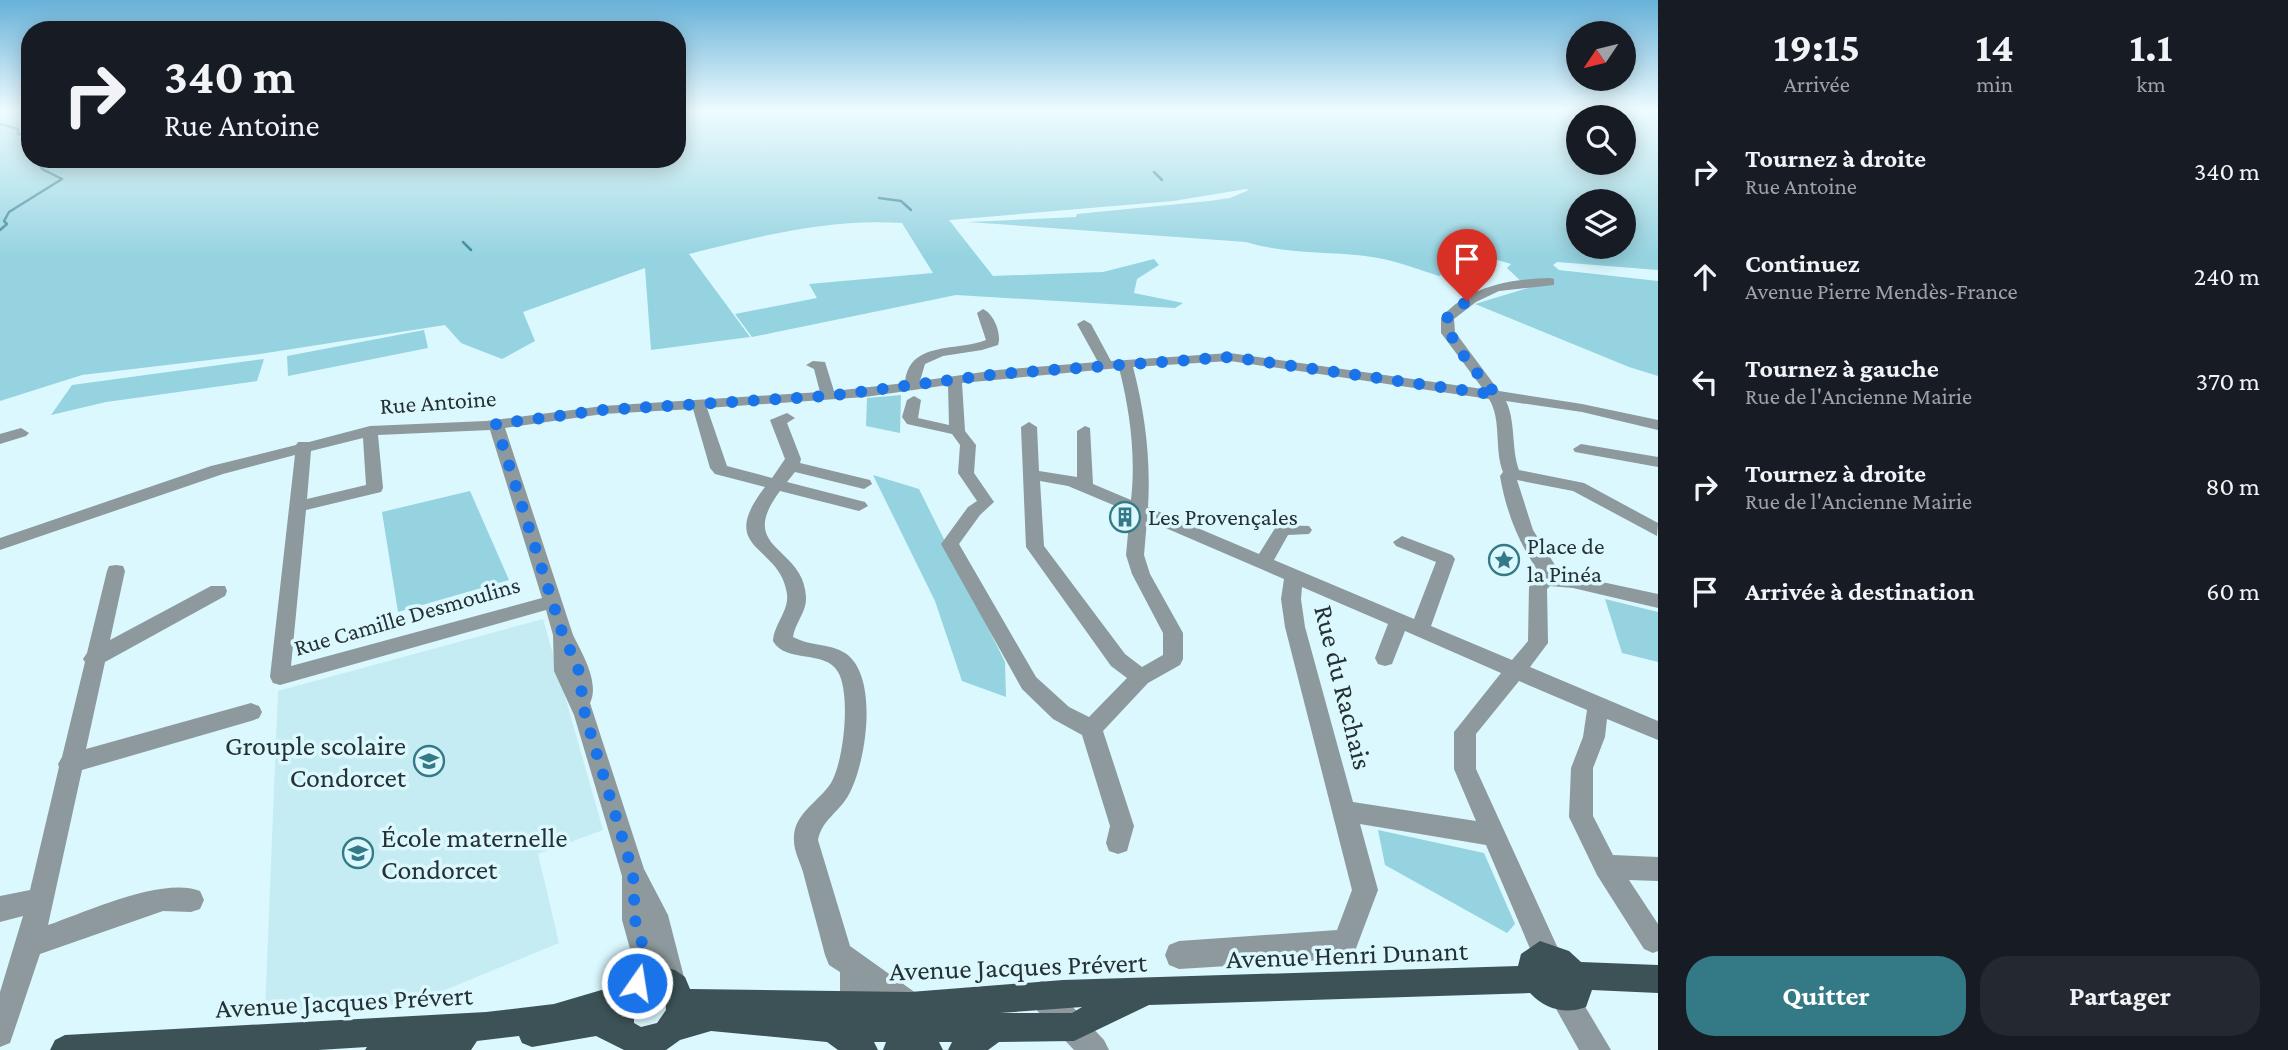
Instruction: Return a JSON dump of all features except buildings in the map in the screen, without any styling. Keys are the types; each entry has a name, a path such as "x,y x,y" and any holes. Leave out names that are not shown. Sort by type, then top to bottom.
{"main road":[{"path":"1541,967 1550,993 1570,986 1658,979"},
{"name":"Avenue Henri Dunant","path":"1162,993 1541,967"},
{"path":"656,978 676,1005 658,1040 638,1042 624,1032 619,1015 630,990 656,978"},
{"name":"Avenue Jacques Prévert","path":"65,1050 296,1044 486,1026 554,1018 630,990"},
{"name":"Avenue Jacques Prévert","path":"676,1005 711,1017 839,1018 912,1032 1074,1027 1120,1003 1162,993"},
{"name":"Avenue Jacques Prévert","path":"912,1032 1042,995 1162,993"},
{"path":"839,1018 863,1050"},
{"name":"Avenue Jacques Prévert","path":"380,1050 596,1022 624,1032"},
{"path":"963,1050 995,1028"}],"street":[{"path":"1512,474 1507,462 1502,409 1497,395 1479,377 1448,332 1447,318 1479,292 1526,282 1550,282"},
{"path":"957,431 912,421 910,417 916,366 935,351 983,347 993,342 993,334 983,313"},
{"path":"1084,324 1107,365"},
{"name":"Rue Antoine","path":"0,544 217,470 304,445 370,431 496,424 603,410 828,396 894,389 913,393 956,380 1107,365 1230,357 1653,419"},
{"path":"1091,729 1141,677 1173,659 1173,633 1141,573 1135,555 1142,474 1139,433 1125,364"},
{"path":"813,365 820,365 828,396"},
{"path":"956,380 957,431 968,445 966,473 986,502 974,511 950,544 1029,683 1062,713 1091,729 1122,826 1118,844"},
{"path":"699,404 716,465 720,470 859,506"},
{"path":"787,418 778,420 793,459 791,466 755,517 754,530 763,548 774,554 796,591 797,604 782,633 783,641 789,645 835,656 846,665 853,678 856,715 844,782 835,797 815,812 808,824 806,840 831,937 839,955 854,965 912,1032"},
{"path":"496,424 563,635 564,671 585,715 633,873 655,915 676,1005"},
{"path":"1029,427 1035,547 1118,660 1141,677"},
{"path":"299,506 375,488 370,431"},
{"path":"1084,431 1085,487"},
{"path":"0,439 21,433"},
{"name":"Rue Camille Desmoulins","path":"304,445 280,677 551,602"},
{"path":"1581,449 1658,462"},
{"path":"791,466 864,484"},
{"path":"1512,474 1577,487 1657,530"},
{"path":"1512,474 1508,476 1510,491 1534,553 1553,578"},
{"path":"1031,475 1072,481 1658,731"},
{"path":"1263,563 1283,529 1303,530"},
{"path":"1402,542 1446,559 1420,629"},
{"path":"0,1033 30,944 93,659 116,571"},
{"name":"Rue du Rachais","path":"1179,955 1322,947 1346,942 1365,890 1295,627 1291,599 1294,576"},
{"path":"1541,967 1495,835 1465,769 1465,732 1519,670 1538,643 1538,587 1546,579 1553,578 1658,601"},
{"path":"93,659 218,591"},
{"path":"1385,658 1399,620"},
{"path":"1598,707 1594,737 1583,768 1581,817 1606,867 1653,940"},
{"path":"69,764 251,712"},
{"path":"1345,811 1495,835"},
{"path":"1606,867 1658,869"},
{"path":"630,990 646,956 635,920 633,873"},
{"path":"30,944 163,899 191,900"},
{"path":"0,909 40,900"},
{"path":"839,1018 854,995 854,965"},
{"path":"1570,986 1596,1050"},
{"path":"1074,1027 1081,1009 1093,999 1106,994"},
{"path":"1042,995 1094,1050"}],"shaded area":[{"path":"0,160 21,160 21,168 686,168 686,160 1566,160 1566,175 1636,175 1636,160 1658,160 1658,270 1557,262 1553,265 1559,270 1658,281 1658,376 1629,367 1475,304 1528,288 1507,268 1511,264 1484,256 1439,276 1375,257 1290,250 1246,242 968,222 1076,217 1077,214 1230,198 1249,190 1246,189 1173,201 949,220 993,276 1103,272 1154,259 1159,265 1137,279 1134,293 1183,303 1175,308 956,295 752,337 735,314 817,298 809,284 933,273 902,223 849,223 768,235 689,254 750,337 651,350 645,268 523,312 535,341 502,359 461,343 445,325 260,354 82,375 0,401"},
{"path":"424,330 428,348 288,376 287,356"},
{"path":"264,359 257,381 106,402 51,415 72,385"},
{"path":"901,395 900,433 866,426 867,398"},
{"path":"873,475 919,489 1005,662 1006,697 962,681 935,601"},
{"path":"470,491 509,580 398,612 382,512"},
{"path":"1605,599 1658,612 1658,662 1622,653"},
{"name":"Grouple scolaire Condorcet","path":"543,619 603,830 538,854 559,943 411,1004 265,1012 278,691"},
{"path":"1378,830 1484,853 1515,924 1507,933 1385,865"}],"waterway":[{"path":"0,230 7,224 4,221 9,212 62,179 42,168"},
{"path":"1154,172 1162,180"},
{"path":"879,198 901,201 911,210"},
{"path":"463,242 471,250"}],"place":[{"name":"Les Provençales","path":"1125,517"},
{"name":"Place de la Pinéa","path":"1504,560"},
{"name":"Grouple scolaire Condorcet","path":"429,761"},
{"name":"École maternelle Condorcet","path":"358,853"}],"route":[{"path":"637,983 646,956 635,920 633,873 585,715 578,667 563,635 496,424 603,410 865,393 997,374 1230,357 1497,395 1479,377 1448,332 1447,318 1467,301"}]}
